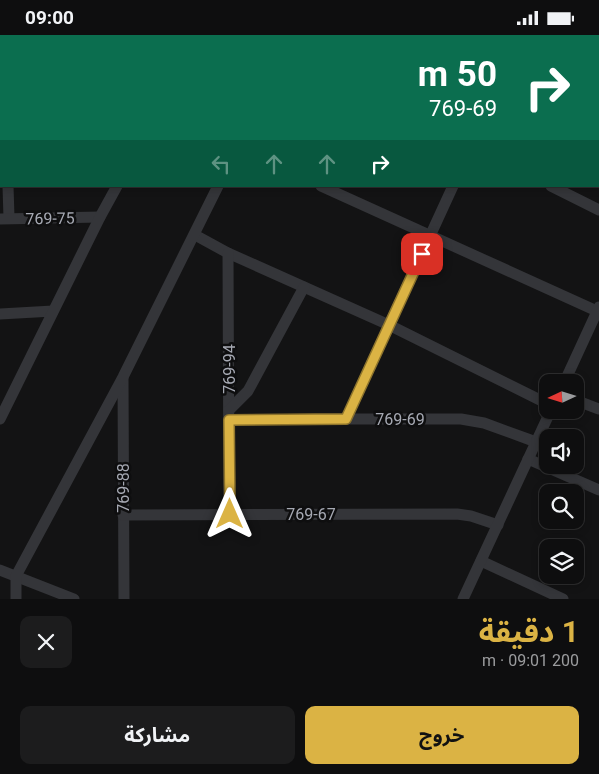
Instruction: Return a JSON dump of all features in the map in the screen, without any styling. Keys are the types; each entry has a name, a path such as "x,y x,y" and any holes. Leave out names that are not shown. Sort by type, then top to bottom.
{"street":[{"path":"5,219 8,187"},
{"path":"0,419 3,407 116,187"},
{"path":"16,599 16,577 123,377 218,187"},
{"path":"323,187 598,310 568,374"},
{"path":"346,419 453,187"},
{"path":"553,187 599,210"},
{"name":"769-75","path":"5,219 100,217"},
{"path":"195,235 228,253 389,325 539,400"},
{"name":"769-94","path":"228,253 230,514"},
{"path":"229,415 248,391 304,287"},
{"path":"0,314 53,311"},
{"name":"769-88","path":"123,377 124,599"},
{"path":"584,403 599,409"},
{"name":"769-69","path":"229,415 346,419 461,419 484,423 536,442"},
{"path":"463,599 547,419"},
{"path":"528,459 599,489"},
{"name":"769-67","path":"123,515 457,514 471,515 498,525"},
{"path":"481,561 563,599"},
{"path":"0,570 74,599"}],"route":[{"path":"230,514 229,420 346,419 422,254"}]}
